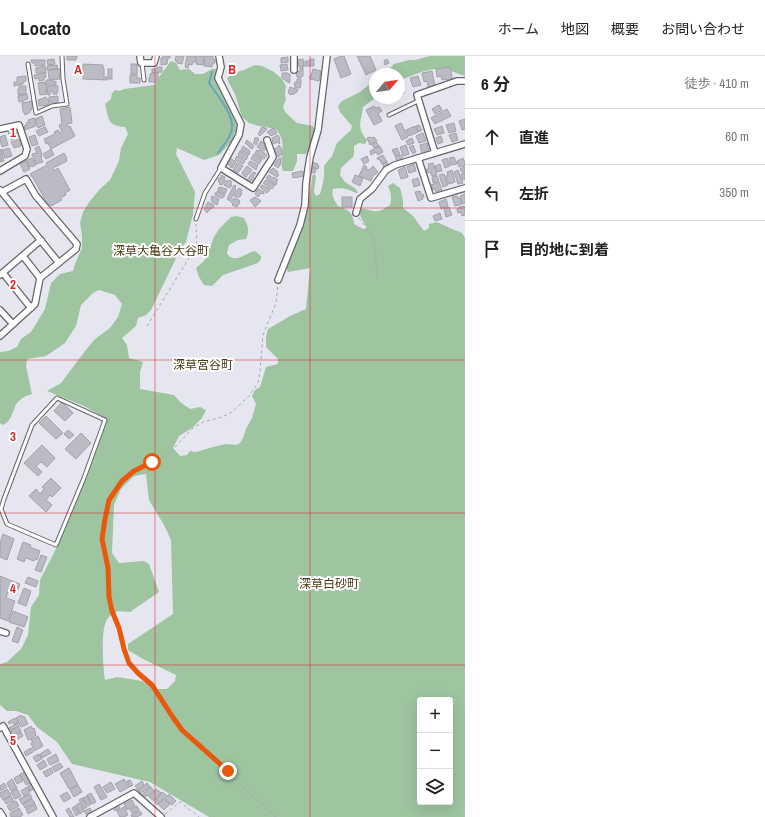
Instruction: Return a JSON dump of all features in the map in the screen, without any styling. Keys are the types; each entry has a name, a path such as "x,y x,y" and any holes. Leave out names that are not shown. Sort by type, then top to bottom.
{"street":[{"path":"140,56 141,63 154,63 156,56"},
{"path":"294,56 294,70"},
{"path":"278,280 300,225 305,205 306,183 309,163 318,130 327,56"},
{"path":"220,57 221,67 218,78 241,124 239,134 220,168 253,188 273,157 268,140"},
{"path":"435,153 417,95 456,81 465,81"},
{"path":"0,129 19,125 27,149 25,156 0,171"},
{"path":"356,213 360,199 372,189 386,170 395,165 465,144"},
{"path":"418,158 431,198 465,188"},
{"path":"0,336 35,304 40,278 59,263 76,249 77,244 36,196 26,180 1,191 59,263"},
{"path":"31,308 1,274 41,240"},
{"path":"22,256 40,278"},
{"path":"0,310 13,324"},
{"path":"0,728 3,726 53,817"},
{"path":"90,817 134,793 161,817"},
{"path":"0,812 3,817"}],"lane":[{"path":"28,64 36,113 52,106 67,104 63,78 62,56"},
{"path":"142,63 144,80"},
{"path":"389,115 418,101"},
{"path":"196,219 205,193 220,168"},
{"path":"57,398 105,420 84,478 56,545 7,524 1,509 32,425 57,398"}],"path":[{"path":"356,213 374,241 377,276"},
{"path":"147,326 196,246 196,219"},
{"path":"276,817 182,730 152,685 129,663 119,628 112,611 109,597 108,568 102,539 109,500 122,481 134,471 168,454 193,428 203,422 222,417 232,412 249,396 258,383 263,335 276,303 278,280"},
{"path":"161,817 180,802 199,817"}],"green space":[{"path":"430,56 465,56 465,76 452,71 433,69 405,78 405,68 390,68 394,64"},
{"path":"171,61 176,63 180,70 189,69 195,74 203,74 212,69 217,69 216,82 235,118 237,128 231,142 219,155 204,160 177,148 176,154 195,192 193,214 186,242 181,248 151,310 146,315 138,318 136,326 122,338 127,345 129,358 143,362 140,372 140,389 174,395 180,402 190,409 200,407 206,410 202,418 192,428 179,436 173,448 180,456 187,455 190,451 196,452 226,444 237,445 240,443 252,418 256,404 252,396 255,390 260,387 266,367 278,364 278,359 266,347 268,329 290,316 306,309 310,268 288,272 285,265 300,233 307,213 312,176 314,174 316,176 314,192 316,196 320,194 322,187 324,166 332,156 337,143 351,130 352,126 340,112 338,106 342,101 360,92 369,85 369,102 363,107 360,121 361,132 367,140 365,144 359,143 354,146 353,157 341,168 340,175 345,182 356,189 358,193 341,188 333,189 334,198 338,206 351,214 354,224 363,229 367,228 361,218 359,209 378,211 390,205 391,196 388,186 393,183 400,188 403,208 413,216 424,231 429,228 429,224 437,222 462,233 465,238 465,817 209,817 150,782 72,764 57,742 37,727 28,715 16,711 7,711 0,705 0,664 7,662 21,649 28,635 31,607 39,595 40,580 57,547 80,493 107,419 84,406 47,391 61,383 95,339 110,328 118,317 122,304 115,295 99,290 93,293 81,305 76,326 65,343 46,356 27,359 26,366 32,394 19,401 15,406 11,418 3,425 0,423 0,352 8,351 17,347 21,339 31,332 45,309 51,283 60,274 73,271 82,248 80,223 83,212 100,189 110,180 119,161 121,148 128,134 125,127 115,125 110,121 105,104 111,99 112,93 115,90 120,91 124,89 154,85","holes":["146,474 149,500 171,540 173,614 128,644 128,650 176,675 175,681 167,689 155,689 142,681 117,677 105,680 104,674 103,638 105,622 111,615 118,611 130,612 159,592 149,564 144,561 119,563 112,553 114,505 121,489 134,476"]},
{"path":"255,65 262,66 274,72 282,79 286,86 286,99 283,107 285,112 297,123 313,126 316,133 313,143 306,154 297,154 297,161 293,171 283,171 281,164 282,141 277,130 249,123 242,117 235,94 227,79 230,74"},
{"path":"236,216 244,218 248,233 246,239 238,240 229,245 227,253 233,258 236,258 255,251 261,256 261,259 258,263 223,275 212,286 204,285 196,268 205,260 214,237 219,229 231,217"}],"building":[{"path":"67,56 77,56 77,58 76,60 67,60"},
{"path":"163,56 170,56 170,58 168,58 167,64 161,65 161,58 163,58"},
{"path":"176,56 184,56 182,64 175,61"},
{"path":"187,56 196,56 195,62 193,62 192,65 189,64 188,68 185,67"},
{"path":"196,56 204,56 203,65 196,64"},
{"path":"205,56 213,56 215,63 213,63 212,67 204,66"},
{"path":"344,56 351,74 341,78 334,59"},
{"path":"357,56 370,56 375,68 369,68 369,74 366,75"},
{"path":"288,57 288,62 281,63 281,58"},
{"path":"54,59 55,64 48,65 47,60"},
{"path":"303,59 304,67 299,67 298,60"},
{"path":"310,59 314,59 314,66 305,66 305,61 310,61"},
{"path":"387,59 389,63 385,65 384,61"},
{"path":"31,60 45,60 45,65 35,66 35,63 32,63"},
{"path":"83,64 103,65 104,77 107,77 107,80 83,79"},
{"path":"131,64 137,64 137,74 131,74"},
{"path":"287,64 288,70 281,71 280,65"},
{"path":"57,65 58,69 47,70 47,66"},
{"path":"45,66 46,73 36,73 36,68"},
{"path":"157,67 162,67 162,72 152,73 152,69 157,69"},
{"path":"450,67 453,81 447,82 447,79 442,80 441,76 437,77 436,69"},
{"path":"300,68 303,68 303,76 298,78 296,72 300,71"},
{"path":"61,69 61,74 59,74 60,79 49,79 48,70"},
{"path":"78,69 82,69 82,74 78,74"},
{"path":"108,69 112,69 112,79 108,79"},
{"path":"313,69 321,71 319,81 310,79"},
{"path":"432,71 435,86 428,87 427,81 424,82 422,73"},
{"path":"45,73 46,77 44,80 39,81 39,78 35,79 34,75"},
{"path":"151,73 158,73 156,82 149,82"},
{"path":"282,73 290,74 289,83 282,78"},
{"path":"130,75 137,75 137,78 140,78 140,83 130,83"},
{"path":"26,76 26,81 23,82 23,84 14,86 14,82 17,82 17,77"},
{"path":"418,76 421,85 413,87 410,78"},
{"path":"297,79 301,79 300,88 295,88 294,83 297,82"},
{"path":"46,80 53,80 53,82 56,81 56,85 46,85"},
{"path":"45,82 47,94 40,95 38,83"},
{"path":"19,86 26,86 26,94 18,95"},
{"path":"47,86 58,86 57,94 53,94 53,91 50,92 50,95 48,95"},
{"path":"290,87 298,90 293,95 288,93"},
{"path":"27,94 28,99 19,102 18,96"},
{"path":"58,96 58,103 51,103 49,101 49,97"},
{"path":"46,97 50,103 39,106 38,100"},
{"path":"32,101 32,109 25,115 22,103"},
{"path":"439,105 442,110 435,114 432,109"},
{"path":"374,106 376,108 379,107 382,111 378,113 382,121 374,125 366,110"},
{"path":"70,107 72,123 67,124 68,127 70,126 75,136 51,149 48,143 46,144 44,139 55,134 54,132 58,130 60,133 62,132 59,125 62,124 60,109"},
{"path":"447,109 451,116 435,124 431,118"},
{"path":"42,116 45,125 38,128 35,119"},
{"path":"34,118 36,126 25,130 24,126 29,122 28,120"},
{"path":"465,119 465,129 462,130 459,121"},
{"path":"401,123 408,137 402,140 395,126"},
{"path":"454,123 456,131 449,133 446,125"},
{"path":"419,125 422,130 419,132 416,126"},
{"path":"415,126 418,132 409,136 406,130"},
{"path":"442,126 444,133 437,135 434,129"},
{"path":"45,127 48,132 39,136 36,131"},
{"path":"262,127 267,129 260,136 258,134"},
{"path":"274,128 277,133 271,136 267,132"},
{"path":"20,129 20,136 11,140 8,132"},
{"path":"423,133 426,141 419,143 416,136"},
{"path":"456,133 458,140 452,142 449,135"},
{"path":"5,135 8,145 2,147 0,137"},
{"path":"35,135 38,144 32,146 29,137"},
{"path":"278,135 280,143 279,144 278,142 273,144 272,138"},
{"path":"441,136 443,142 438,144 436,138"},
{"path":"256,137 259,139 256,145 253,143"},
{"path":"374,137 377,141 370,145 367,138"},
{"path":"412,138 414,143 408,145 406,141"},
{"path":"19,139 21,146 14,148 11,142"},
{"path":"247,140 254,146 252,149 245,143"},
{"path":"261,141 266,146 264,147 266,149 264,151 257,147"},
{"path":"376,142 379,146 374,148 372,144"},
{"path":"427,143 429,152 422,154 420,145"},
{"path":"279,145 282,150 282,154 278,157 274,149"},
{"path":"406,145 409,154 403,156 400,147"},
{"path":"413,145 416,152 413,154 409,147"},
{"path":"39,146 43,162 36,164 32,154 37,153 35,148"},
{"path":"243,146 250,151 249,155 241,150"},
{"path":"380,146 383,152 378,155 376,152 371,155 370,151"},
{"path":"9,148 12,156 5,158 2,150"},
{"path":"397,148 400,154 395,156 392,150"},
{"path":"1,149 4,161 0,162 0,150"},
{"path":"51,149 54,155 46,159 43,154"},
{"path":"257,150 260,150 267,155 264,159 255,153"},
{"path":"240,151 248,156 246,160 238,155"},
{"path":"64,153 67,161 53,168 54,171 58,168 70,190 61,198 62,200 51,206 50,204 48,205 30,174 47,165 46,163"},
{"path":"254,154 262,159 259,164 251,159"},
{"path":"383,155 387,162 382,164 377,158"},
{"path":"401,155 403,159 397,161 395,157"},
{"path":"237,156 245,161 243,164 235,160"},
{"path":"367,156 369,161 364,164 361,159"},
{"path":"454,157 457,164 451,165 449,158"},
{"path":"32,158 36,165 29,167 26,161"},
{"path":"230,158 236,162 232,168 227,164"},
{"path":"281,158 278,168 274,165 278,159"},
{"path":"447,158 450,166 445,168 442,160"},
{"path":"463,158 465,166 459,167 457,161"},
{"path":"26,161 30,169 24,172 20,164"},
{"path":"250,161 258,165 256,170 248,164"},
{"path":"312,162 318,164 318,169 311,167"},
{"path":"387,162 388,166 384,168 383,164"},
{"path":"237,163 243,166 238,173 233,170"},
{"path":"433,163 437,175 432,176 430,172 427,173 426,170 429,168 428,164"},
{"path":"414,164 416,171 409,173 407,167"},
{"path":"440,164 442,171 437,172 435,166"},
{"path":"364,165 367,167 366,169 369,170 373,166 378,172 373,176 371,181 359,176"},
{"path":"247,166 252,170 246,177 242,173"},
{"path":"405,167 408,177 401,179 398,170"},
{"path":"465,167 465,171 462,172 460,169"},
{"path":"273,168 278,172 277,174 279,175 277,177 269,172"},
{"path":"310,168 316,169 315,173 309,172"},
{"path":"452,170 455,182 449,184 446,176 448,175 447,172"},
{"path":"458,170 463,183 458,184 454,172"},
{"path":"303,171 304,176 293,178 292,173"},
{"path":"253,172 256,173 253,177 255,179 249,182 247,180"},
{"path":"465,172 465,179 463,180 461,174"},
{"path":"444,174 448,185 443,187 439,175"},
{"path":"221,175 225,177 225,181 222,185 219,184 220,183 218,181 219,178 221,179"},
{"path":"269,175 278,180 276,185 266,178"},
{"path":"355,175 363,178 360,186 352,182"},
{"path":"437,176 439,181 433,183 432,177"},
{"path":"418,178 420,185 414,187 412,180"},
{"path":"227,180 232,182 230,188 224,185"},
{"path":"266,180 275,185 272,189 263,183"},
{"path":"439,182 442,190 436,192 435,189 433,190 431,185"},
{"path":"234,185 236,186 236,190 230,201 227,199"},
{"path":"262,185 270,189 267,193 260,187"},
{"path":"219,187 227,189 225,194 218,190"},
{"path":"239,188 242,190 240,197 234,196"},
{"path":"258,189 264,192 264,194 261,193 258,197 255,194"},
{"path":"217,191 225,195 223,198 215,195"},
{"path":"420,191 424,197 418,201 415,192"},
{"path":"465,194 465,203 463,204 460,196"},
{"path":"213,196 219,199 217,205 211,200 211,197"},
{"path":"457,196 460,198 462,204 455,206 452,197"},
{"path":"255,197 261,201 255,207 250,200"},
{"path":"342,197 352,197 352,207 342,207"},
{"path":"235,198 240,202 237,207 232,205 233,204 231,202"},
{"path":"446,199 448,206 441,209 439,202"},
{"path":"208,202 214,205 213,208 207,213 204,209"},
{"path":"464,206 465,215 462,216 461,212 458,213 457,209"},
{"path":"449,207 452,215 446,217 444,209"},
{"path":"440,213 442,219 435,221 433,216"},
{"path":"62,402 73,413 65,421 54,411"},
{"path":"46,416 63,433 56,439 39,423"},
{"path":"68,430 74,435 69,439 64,434"},
{"path":"81,433 91,443 76,459 65,449"},
{"path":"42,445 55,458 47,467 41,462 36,466 42,472 38,476 24,463"},
{"path":"51,478 61,488 52,497 50,495 46,500 52,505 46,512 29,496 36,489 40,494 44,489 42,487"},
{"path":"3,534 14,539 7,560 0,557 0,543"},
{"path":"23,542 40,551 37,560 35,559 34,561 26,558 24,562 17,559"},
{"path":"41,555 47,557 41,572 35,570"},
{"path":"0,576 20,584 16,595 8,592 6,598 15,601 8,621 0,618"},
{"path":"28,577 38,581 36,587 25,583"},
{"path":"24,588 31,591 26,606 18,603"},
{"path":"13,611 28,617 24,627 9,622"},
{"path":"17,627 23,630 18,643 12,641"},
{"path":"21,715 22,717 24,716 28,724 21,727 16,718"},
{"path":"15,718 18,722 9,724 8,722"},
{"path":"17,723 19,726 11,730 9,728"},
{"path":"31,726 33,729 34,728 36,735 28,740 24,730"},
{"path":"19,727 21,731 14,735 11,731"},
{"path":"21,732 23,736 16,740 14,736"},
{"path":"38,736 43,746 34,751 31,743 33,742 31,740"},
{"path":"31,748 33,752 26,756 24,752"},
{"path":"48,749 51,753 42,758 40,754"},
{"path":"39,754 42,759 36,762 33,757"},
{"path":"56,754 59,761 50,765 47,759"},
{"path":"44,760 47,766 40,770 37,765"},
{"path":"60,763 63,767 55,772 52,767"},
{"path":"51,768 53,773 46,777 43,772"},
{"path":"69,768 78,785 69,789 60,773"},
{"path":"25,772 28,777 23,780 20,774"},
{"path":"20,775 23,781 17,784 14,778"},
{"path":"30,778 32,782 26,785 24,781"},
{"path":"12,779 17,788 11,791 7,783"},
{"path":"124,779 129,787 120,792 115,784"},
{"path":"130,780 133,785 130,787 127,781"},
{"path":"142,781 144,785 138,790 135,786"},
{"path":"111,782 115,789 107,793 103,787"},
{"path":"4,783 7,787 0,791 0,786"},
{"path":"33,783 35,788 30,791 28,786"},
{"path":"147,783 150,787 140,794 138,791"},
{"path":"99,784 107,797 101,800 94,787"},
{"path":"78,785 82,792 74,797 70,790"},
{"path":"27,787 30,792 24,796 21,791"},
{"path":"151,787 154,791 144,798 142,795"},
{"path":"7,789 11,795 3,800 0,793"},
{"path":"17,789 21,796 15,799 11,792"},
{"path":"156,789 161,793 154,801 149,797"},
{"path":"67,792 71,798 64,802 60,796"},
{"path":"162,792 166,795 158,805 155,802"},
{"path":"91,793 96,802 92,804 87,795"},
{"path":"30,794 32,798 22,804 19,799"},
{"path":"169,794 176,801 172,805 165,798"},
{"path":"11,796 14,801 6,804 4,800"},
{"path":"87,796 91,804 88,806 83,798"},
{"path":"82,798 87,807 84,809 79,800"},
{"path":"32,799 35,803 25,808 23,804"},
{"path":"164,799 170,804 164,810 158,804"},
{"path":"132,800 135,806 127,810 124,804"},
{"path":"16,801 19,806 10,811 7,806"},
{"path":"79,803 84,811 80,814 76,805"},
{"path":"35,804 37,809 28,814 26,809"},
{"path":"118,805 120,808 115,811 113,808"},
{"path":"75,806 79,814 76,816 72,808"},
{"path":"137,806 139,810 132,813 130,810"},
{"path":"124,807 128,815 120,817 117,811"},
{"path":"19,808 23,815 20,817 11,817 10,813"},
{"path":"69,808 74,817 70,817 66,810"},
{"path":"90,808 92,812 87,815 84,811"},
{"path":"140,811 142,814 137,817 132,817 131,815"}],"waterway":[{"path":"212,72 209,83 224,104 232,122 231,134 218,153"}],"district":[{"name":"深草大亀谷大谷町","path":"161,251"},
{"name":"深草宮谷町","path":"203,365"},
{"name":"深草白砂町","path":"329,584"}],"route":[{"path":"152,462 134,471 122,481 109,500 102,539 108,568 109,597 112,611 119,628 129,663 152,685 182,730 228,771"}]}
